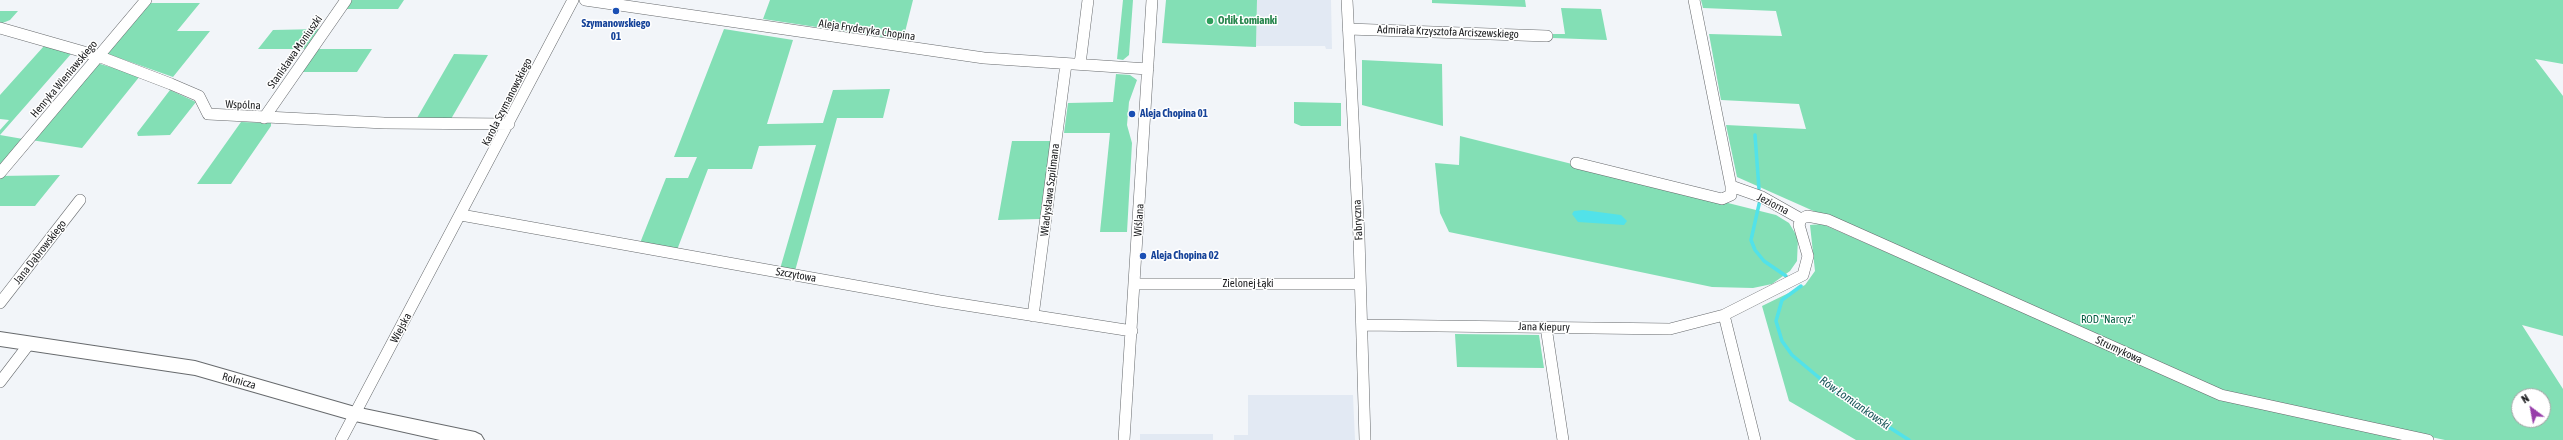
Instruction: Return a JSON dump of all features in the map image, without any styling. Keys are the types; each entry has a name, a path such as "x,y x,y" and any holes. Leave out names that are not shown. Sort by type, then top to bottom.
{"street":[{"name":"Henryka Wieniawskiego","path":"0,173 146,0"},
{"name":"Stanisława Moniuszki","path":"264,118 346,0"},
{"name":"Karola Szymanowskiego","path":"461,215 510,124 573,0"},
{"name":"Aleja Fryderyka Chopina","path":"585,0 904,48 984,58 1148,69"},
{"path":"1080,64 1088,0"},
{"name":"Wiślana","path":"1124,440 1152,0"},
{"name":"Fabryczna","path":"1347,0 1362,325 1365,440"},
{"path":"1576,163 1722,199 1731,194 1731,186 1694,0"},
{"name":"Wspólna","path":"0,28 98,56 199,96 205,112 208,114 264,118 384,122 510,124"},
{"name":"Admirała Krzysztofa Arciszewskiego","path":"1348,29 1547,36"},
{"name":"Władysława Szpilmana","path":"1033,316 1066,64"},
{"name":"Jeziorna","path":"1724,315 1803,275 1808,256 1799,225 1801,219 1762,197 1731,186"},
{"name":"Jana Dąbrowskiego","path":"0,303 80,200"},
{"name":"Szczytowa","path":"461,215 1033,316 1132,331"},
{"name":"Wiejska","path":"341,440 461,215"},
{"name":"Strumykowa","path":"1801,219 1807,216 1828,220 2221,395 2428,440"},
{"name":"Zielonej Łąki","path":"1135,284 1360,284"},
{"path":"1724,315 1755,440"},
{"name":"Jana Kiepury","path":"1362,325 1670,329 1724,315"},
{"path":"1546,327 1563,440"},
{"name":"Rolnicza","path":"0,339 195,368 355,414 475,440"},
{"path":"0,382 29,344"}],"shaded area":[{"path":"1257,0 1331,0 1332,49 1326,49 1325,46 1256,46"},
{"path":"1248,395 1353,395 1355,440 1234,440 1234,435 1248,435"},
{"path":"1140,434 1213,434 1213,440 1140,440"}],"green space":[{"path":"350,0 404,0 398,9 343,9"},
{"path":"770,0 913,0 903,40 763,19"},
{"path":"1123,0 1133,0 1129,55 1123,60 1117,59"},
{"name":"Orlik Łomianki","path":"1166,0 1257,0 1256,47 1162,43"},
{"path":"1432,0 1525,0 1526,7 1432,3"},
{"name":"ROD \"Narcyz\"","path":"1701,0 2563,0 2563,64 2535,59 2563,96 2563,336 2522,325 2563,389 2563,440 2445,440 2221,392 1737,177 1726,125 1806,129 1799,104 1721,100 1709,34 1782,36 1776,11 1703,8"},
{"path":"148,3 200,3 177,31 210,31 173,77 105,53"},
{"path":"1561,8 1601,9 1607,40 1553,38 1553,34 1565,34"},
{"path":"0,11 18,11 10,20 0,24"},
{"path":"321,29 307,49 258,49 273,30"},
{"path":"724,29 793,40 767,124 823,123 833,90 890,89 883,118 837,118 795,271 780,269 816,145 759,146 752,169 708,169 677,250 640,243 666,178 688,178 697,157 674,157"},
{"path":"44,46 71,54 0,135 0,130 9,120 0,119 0,95"},
{"path":"316,49 372,49 357,72 300,72"},
{"path":"454,54 488,55 451,119 417,118"},
{"path":"1362,60 1442,64 1443,126 1362,105"},
{"path":"97,63 140,76 82,148 31,140"},
{"path":"1116,74 1130,75 1137,80 1129,102 1127,125 1132,143 1127,232 1100,232 1110,133 1064,133 1068,103 1113,102"},
{"path":"170,90 196,102 170,135 138,136 137,133"},
{"path":"1294,102 1341,103 1341,126 1301,126 1294,123"},
{"path":"241,122 271,123 271,126 231,184 197,184"},
{"path":"0,135 23,139 0,166"},
{"path":"1460,136 1776,215 1789,223 1798,238 1797,261 1790,271 1772,284 1753,288 1712,287 1449,232 1440,213 1435,163 1459,165"},
{"path":"1012,141 1051,141 1040,219 998,220"},
{"path":"60,175 35,206 0,206 0,176"},
{"path":"1822,224 2220,398 2414,440 1856,440 1789,401 1762,306 1805,285 1815,271 1810,225"},
{"path":"1455,334 1539,335 1544,368 1457,367"}],"water":[{"path":"1583,210 1621,215 1627,221 1624,225 1578,222 1572,214 1574,211"}],"waterway":[{"path":"1755,135 1759,189"},
{"name":"Rów Łomiankowski","path":"1760,200 1751,240 1755,250 1764,261 1786,276"},
{"name":"Rów Łomiankowski","path":"1801,286 1782,300 1776,321 1782,341 1792,355 1842,397 1909,440"}],"place":[{"name":"Szymanowskiego 01","path":"616,11"},
{"name":"Orlik Łomianki","path":"1210,21"},
{"name":"Aleja Chopina 01","path":"1132,114"},
{"name":"Aleja Chopina 02","path":"1143,256"}]}
